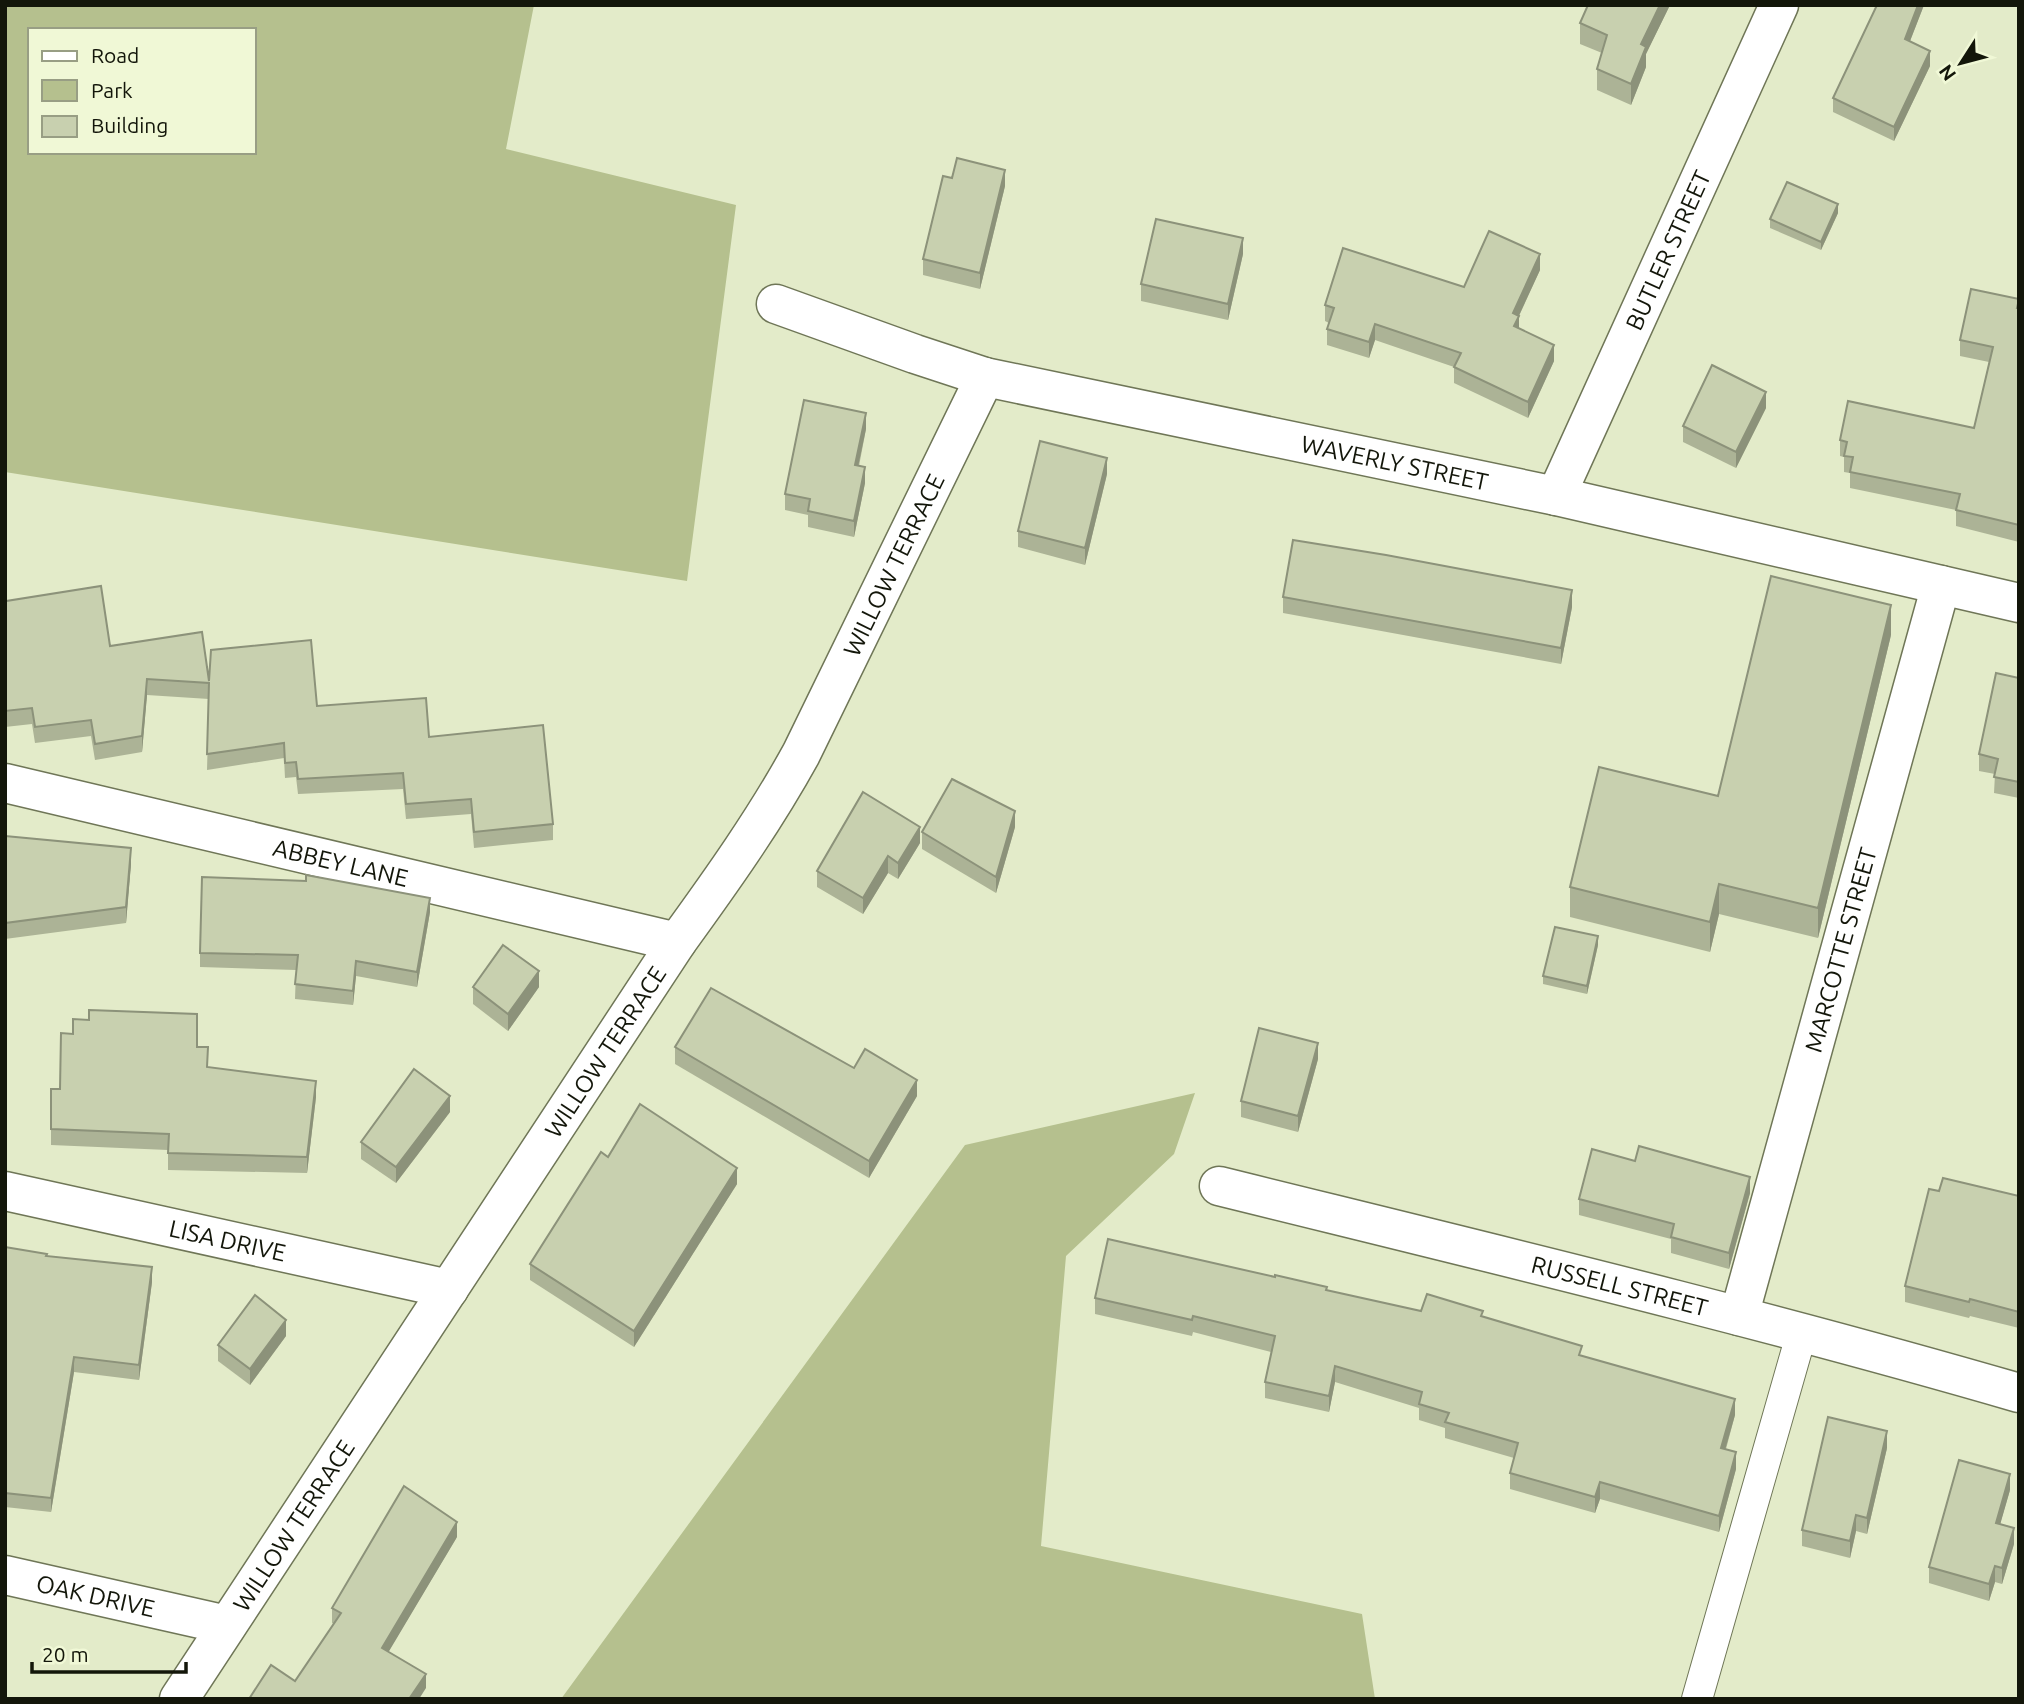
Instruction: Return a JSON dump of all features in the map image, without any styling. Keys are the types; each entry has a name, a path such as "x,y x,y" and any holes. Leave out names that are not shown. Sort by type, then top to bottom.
{"street":[{"name":"BUTLER STREET","path":"1556,496 1779,5"},
{"name":"WAVERLY STREET","path":"776,304 985,377 1556,496 2019,603"},
{"name":"WILLOW TERRACE","path":"179,1699 677,942 743,850 781,790 985,377"},
{"name":"MARCOTTE STREET","path":"1739,1316 1941,585"},
{"name":"ABBEY LANE","path":"5,783 677,942"},
{"name":"RUSSELL STREET","path":"1219,1186 1802,1332 2019,1393"},
{"name":"LISA DRIVE","path":"5,1191 449,1289"},
{"name":"OAK DRIVE","path":"5,1575 228,1625"}],"lane":[{"path":"1697,1699 1802,1332"}],"green space":[{"path":"5,5 534,5 506,149 736,205 687,581 5,472"},
{"path":"1195,1093 1174,1154 1066,1256 1041,1546 1362,1614 1375,1699 561,1699 965,1145"}],"building":[{"path":"1588,5 1660,5 1641,44 1646,47 1631,84 1597,69 1607,35 1580,23"},
{"path":"1877,5 1918,5 1905,39 1930,51 1894,127 1833,98"},
{"path":"957,158 1005,170 980,273 923,259 943,176 952,178"},
{"path":"1787,182 1838,204 1821,242 1770,219"},
{"path":"1156,219 1243,238 1228,304 1141,284"},
{"path":"1489,231 1540,254 1513,313 1519,316 1514,326 1554,345 1528,402 1454,367 1461,353 1375,324 1369,342 1327,329 1334,308 1325,305 1343,248 1464,287"},
{"path":"1971,289 2019,299 2019,525 1956,510 1960,494 1850,472 1853,457 1844,456 1847,442 1840,440 1848,401 1974,428 1993,347 1960,340"},
{"path":"1712,365 1766,392 1736,452 1683,426"},
{"path":"804,400 866,413 855,465 865,467 854,521 808,511 810,499 785,494"},
{"path":"1040,441 1107,458 1085,548 1018,531"},
{"path":"1293,540 1572,590 1561,648 1283,597"},
{"path":"1771,576 1891,605 1818,908 1719,884 1710,922 1570,887 1599,767 1718,796"},
{"path":"101,586 110,646 202,632 209,681 211,650 311,640 317,706 426,698 429,737 543,725 553,824 474,832 471,799 406,804 403,773 298,779 296,762 285,763 284,743 207,754 209,683 147,679 142,736 95,744 91,720 35,727 32,708 5,711 5,591 6,601"},
{"path":"1996,673 2019,678 2019,782 1994,777 1998,759 1979,754"},
{"path":"952,779 1015,811 996,877 922,832"},
{"path":"863,792 920,827 898,863 888,856 863,898 817,871"},
{"path":"5,836 131,848 126,907 5,923"},
{"path":"306,875 430,898 417,972 356,961 353,991 295,984 298,955 200,953 202,877 306,881"},
{"path":"1555,927 1598,936 1587,986 1543,976"},
{"path":"503,945 539,971 508,1014 473,987"},
{"path":"711,988 854,1068 865,1049 917,1080 869,1161 675,1047"},
{"path":"89,1010 197,1014 197,1047 208,1047 207,1067 316,1081 307,1157 168,1153 169,1134 51,1129 51,1089 60,1089 61,1033 73,1034 73,1019 89,1020"},
{"path":"1259,1028 1318,1043 1298,1116 1241,1101"},
{"path":"414,1069 450,1096 396,1167 361,1142"},
{"path":"640,1104 737,1168 634,1331 530,1264 601,1152 608,1157"},
{"path":"1639,1146 1750,1177 1729,1253 1671,1237 1674,1224 1579,1199 1592,1149 1635,1161"},
{"path":"1943,1178 2019,1196 2019,1312 1905,1286 1929,1189 1939,1191"},
{"path":"1108,1239 1275,1275 1327,1287 1326,1290 1421,1311 1427,1294 1483,1311 1481,1316 1582,1346 1579,1355 1735,1399 1721,1448 1736,1452 1719,1516 1600,1482 1595,1497 1510,1473 1518,1443 1445,1422 1449,1413 1419,1404 1422,1392 1335,1366 1329,1396 1265,1382 1275,1336 1193,1316 1192,1320 1095,1298"},
{"path":"5,1247 47,1254 46,1256 152,1267 139,1365 74,1357 51,1498 5,1493"},
{"path":"255,1295 286,1320 250,1369 218,1345"},
{"path":"1828,1417 1887,1431 1867,1518 1856,1515 1850,1541 1802,1530"},
{"path":"1959,1460 2010,1474 1996,1523 2014,1528 2002,1568 1995,1566 1989,1584 1929,1567"},
{"path":"404,1486 457,1522 382,1648 426,1674 409,1699 249,1699 271,1665 295,1681 341,1613 332,1608"}]}
